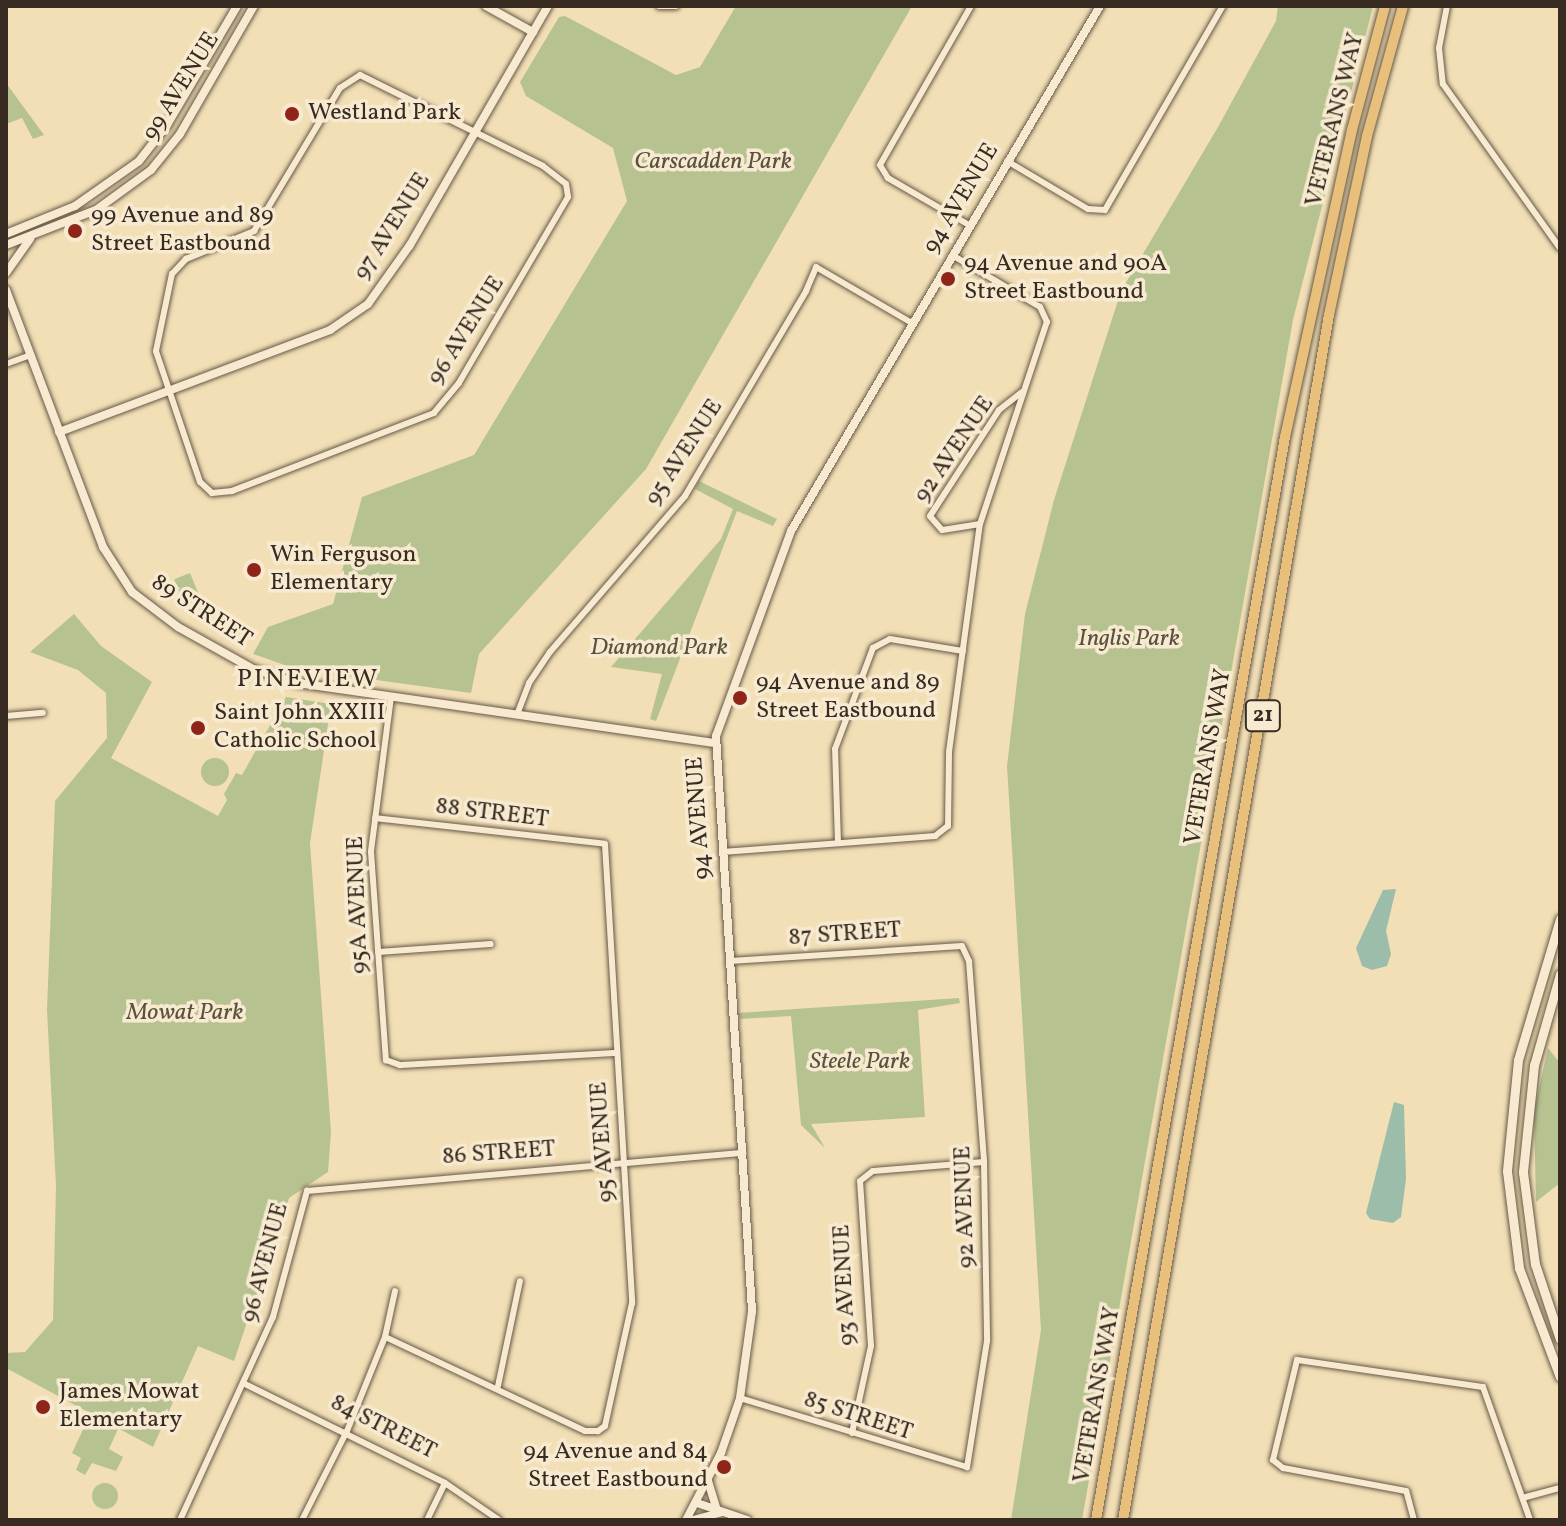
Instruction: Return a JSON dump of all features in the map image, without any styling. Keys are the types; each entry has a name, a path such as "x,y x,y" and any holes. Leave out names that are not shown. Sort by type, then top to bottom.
{"main road":[{"name":"VETERANS WAY","path":"1096,1520 1285,437 1341,175 1385,6"},
{"name":"VETERANS WAY","path":"1123,1520 1329,315 1367,136 1403,6"},
{"path":"1560,919 1518,1060 1507,1171 1519,1268 1560,1377"},
{"path":"1560,974 1534,1065 1523,1172 1535,1264 1560,1339"}],"street":[{"name":"99 AVENUE","path":"6,234 75,206 139,161 167,125 237,6"},
{"name":"99 AVENUE","path":"6,245 96,210 151,170 180,134 254,6"},
{"path":"486,6 533,32"},
{"name":"97 AVENUE","path":"59,432 330,330 368,304 410,245 548,6"},
{"path":"659,6 675,7"},
{"path":"969,225 880,170 882,158 971,6"},
{"name":"94 AVENUE","path":"686,1520 708,1481 740,1398 752,1311 714,743 791,531 1100,6"},
{"path":"1007,161 1101,212 1111,204 1223,6"},
{"path":"1447,6 1439,48 1443,84 1560,248"},
{"path":"167,392 156,340 177,266 254,231 350,78 372,77 474,131"},
{"name":"96 AVENUE","path":"167,392 200,482 212,493 232,491 434,413 459,383 568,197 566,184 543,166 474,131"},
{"path":"6,273 10,260 33,236"},
{"path":"952,255 1045,314 1022,392"},
{"name":"95 AVENUE","path":"518,712 529,683 550,652 685,496 808,288 814,268 821,266 912,323"},
{"name":"89 STREET","path":"6,290 103,547 145,604 263,673 391,697 518,712 714,743"},
{"path":"6,364 31,355"},
{"name":"92 AVENUE","path":"980,524 942,530 930,516 999,410 1022,392"},
{"name":"92 AVENUE","path":"838,843 935,836 945,830 950,817 949,752 980,524 1022,392"},
{"path":"722,852 838,843 835,749 878,642 963,651"},
{"name":"95A AVENUE","path":"391,697 371,852 384,1053 389,1063 616,1053"},
{"path":"6,716 43,713"},
{"name":"88 STREET","path":"375,818 605,844"},
{"name":"95 AVENUE","path":"498,1386 585,1431 598,1431 605,1426 630,1324 624,1162 605,844"},
{"path":"378,952 491,944"},
{"name":"92 AVENUE","path":"962,946 969,961 984,1162 987,1341 967,1467"},
{"name":"87 STREET","path":"730,961 962,946"},
{"name":"86 STREET","path":"307,1191 743,1153"},
{"name":"93 AVENUE","path":"852,1433 871,1346 860,1181 873,1171 984,1162"},
{"name":"96 AVENUE","path":"180,1520 273,1317 299,1203 307,1191"},
{"path":"385,1337 498,1386 520,1281"},
{"path":"302,1520 347,1431 385,1337 395,1291"},
{"path":"1414,1520 1406,1491 1283,1468 1273,1460 1297,1360 1483,1387 1526,1497 1530,1520"},
{"name":"84 STREET","path":"243,1383 347,1431 445,1483 499,1520"},
{"name":"85 STREET","path":"740,1398 967,1467"},
{"path":"708,1481 720,1511"},
{"path":"427,1520 445,1483"},
{"path":"1526,1497 1560,1488"},
{"path":"697,1503 747,1520"},
{"path":"693,1520 720,1511"}],"green space":[{"name":"Carscadden Park","path":"736,6 912,6 646,469 479,654 471,693 296,669 253,654 268,627 333,604 362,497 474,455 627,201 613,148 526,96 520,82 559,17 565,16 676,75 700,67"},
{"name":"Inglis Park","path":"1278,6 1373,6 1293,320 1082,1520 1011,1520 1041,1330 1007,766 1025,614 1054,500 1121,291 1218,127 1276,21"},
{"path":"6,83 44,135 33,139 22,118 6,124"},
{"name":"Diamond Park","path":"699,481 777,519 773,526 737,511 656,721 650,719 662,674 611,667 721,539 733,509 695,489"},
{"path":"190,573 201,600 185,606 174,579"},
{"name":"Mowat Park","path":"74,614 101,646 152,682 111,758 218,816 227,800 224,794 236,773 242,775 286,697 331,704 310,843 331,1132 328,1172 289,1198 234,1361 198,1346 153,1447 6,1368 6,1353 25,1352 53,1320 56,1186 47,1010 55,801 107,738 106,693 78,670 30,652"},
{"path":"215,758 225,762 229,772 225,782 215,786 205,782 201,772 205,762"},
{"name":"Steele Park","path":"959,998 960,1003 918,1010 925,1117 811,1124 825,1148 801,1125 791,1016 741,1019 738,1013"},
{"path":"1548,1048 1560,1063 1560,1183 1536,1202 1534,1111"},
{"path":"88,1419 118,1429 109,1449 123,1457 116,1471 92,1463 85,1475 76,1470 81,1458 72,1453"},
{"path":"105,1483 115,1486 118,1496 115,1506 105,1509 95,1506 92,1496 95,1486"}],"shaded area":[{"path":"1396,889 1386,931 1391,954 1387,966 1372,970 1362,966 1356,948 1383,890"},
{"path":"1394,1102 1404,1105 1406,1179 1401,1217 1393,1223 1370,1219 1366,1213"}],"place":[{"name":"Westland Park","path":"292,114"},
{"name":"99 Avenue and 89 Street Eastbound","path":"75,231"},
{"name":"94 Avenue and 90A Street Eastbound","path":"948,279"},
{"name":"Win Ferguson Elementary","path":"254,570"},
{"name":"94 Avenue and 89 Street Eastbound","path":"740,698"},
{"name":"Saint John XXIII Catholic School","path":"198,728"},
{"name":"James Mowat Elementary","path":"43,1407"},
{"name":"94 Avenue and 84 Street Eastbound","path":"724,1467"}],"district":[{"name":"PINEVIEW","path":"308,680"}]}
